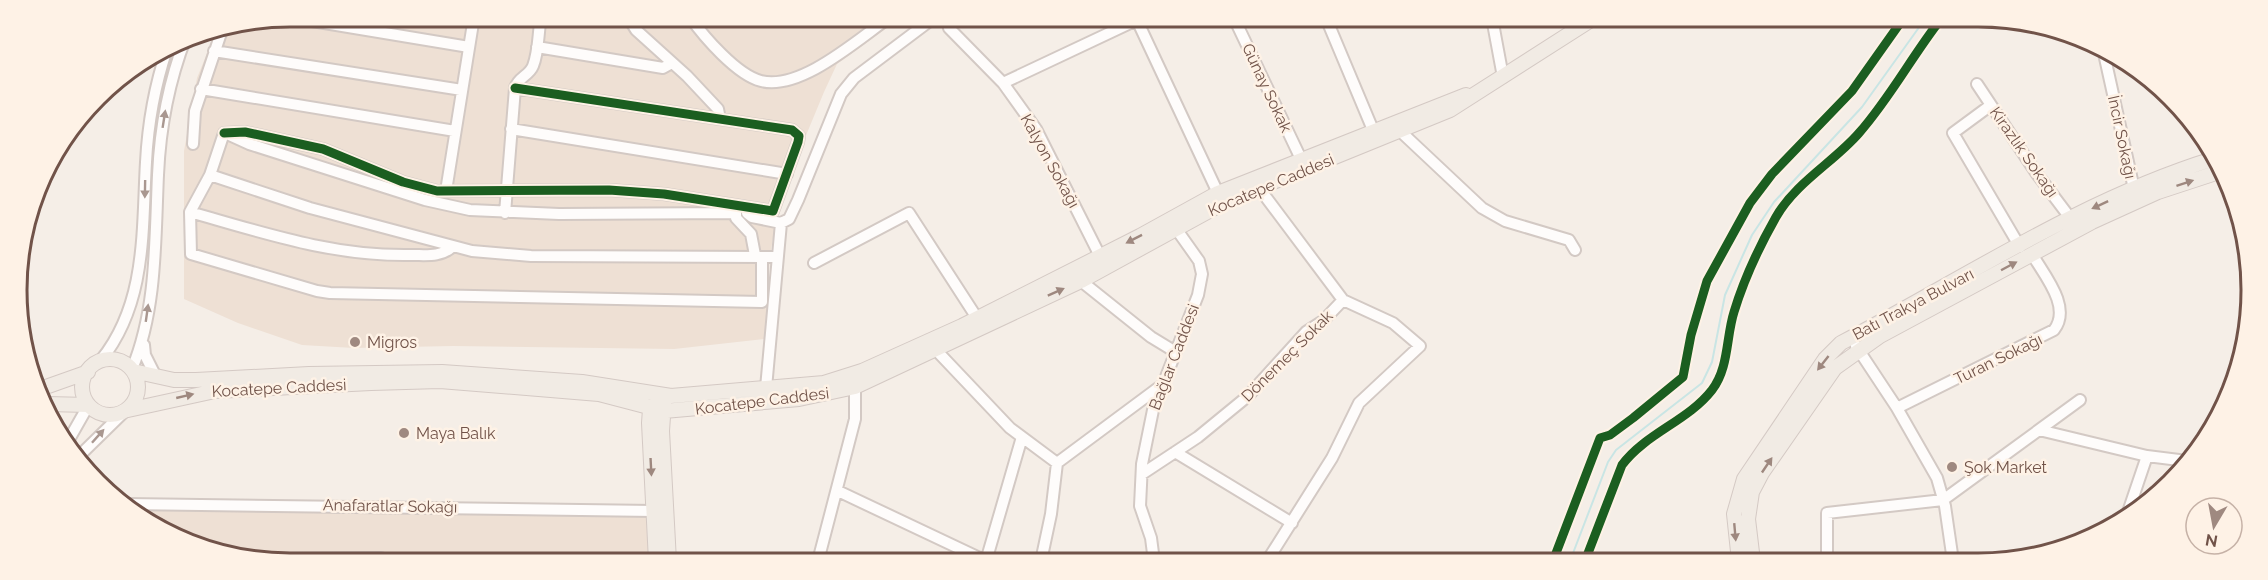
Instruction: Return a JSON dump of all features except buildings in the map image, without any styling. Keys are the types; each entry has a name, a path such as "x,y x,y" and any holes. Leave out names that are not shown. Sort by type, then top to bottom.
{"main road":[{"name":"Kocatepe Caddesi","path":"125,412 215,391 440,381 599,394 657,410 767,395 824,384 846,378 977,318 1100,256 1450,110 1580,27"},
{"name":"Kocatepe Caddesi","path":"133,370 174,380 309,374 442,372 582,382 664,396 817,396 855,387 1081,281 1173,225 1218,193 1447,100 1477,92"},
{"name":"Batı Trakya Bulvarı","path":"2026,250 2071,219 2134,189 2206,160"},
{"name":"Batı Trakya Bulvarı","path":"1738,553 1734,514 1744,479 1826,359 2026,250 2158,192 2214,174"},
{"name":"Batı Trakya Bulvarı","path":"1752,553 1748,519 1752,492 1762,473 1854,344"},
{"path":"53,404 88,406 100,415 125,412 136,398 138,388 133,370 116,359 100,360 88,372 82,386 88,406"},
{"path":"46,387 88,372"},
{"path":"656,553 654,511 657,410 664,396"},
{"path":"657,410 662,431 669,553"}],"street":[{"path":"348,27 469,47"},
{"path":"446,191 472,27"},
{"path":"505,213 515,88 519,80 532,69 540,27"},
{"path":"634,27 718,109 720,119"},
{"path":"699,27 745,73 762,81 801,77 875,27"},
{"path":"224,133 245,132 298,142 323,149 403,182 446,191 609,190 664,194 740,209 752,217 781,222 789,219 798,200 841,94 854,78 922,27"},
{"name":"Kalyon Sokağı","path":"949,27 1003,83 1036,129 1100,256"},
{"path":"1003,83 1119,27"},
{"path":"1142,27 1218,193"},
{"name":"Günay Sokak","path":"1238,27 1301,159"},
{"path":"1330,27 1373,130"},
{"path":"1494,27 1503,77"},
{"path":"194,144 195,111 219,37"},
{"path":"537,47 663,68 672,63"},
{"path":"155,375 144,355 144,341 156,232 161,139 170,86 182,50"},
{"path":"214,51 462,90"},
{"path":"100,360 120,331 139,268 144,236 148,134 155,92 164,59"},
{"name":"İncir Sokağı","path":"2105,60 2134,189"},
{"name":"Kirazlık Sokağı","path":"1977,84 2037,174 2071,219"},
{"path":"224,133 249,144 425,201 470,210 505,213 740,209 773,211 798,142 796,132 515,88"},
{"path":"201,89 455,131"},
{"name":"Turan Sokağı","path":"1897,408 2054,330 2060,323 2061,312 2058,300 1953,134 1991,105"},
{"path":"511,129 787,174"},
{"path":"1399,130 1482,208 1505,221 1569,240 1575,250"},
{"path":"224,133 210,175 190,212 191,254 330,293 528,299 762,302 759,256 740,209"},
{"path":"210,175 310,208 472,251 531,256 759,256 777,258"},
{"path":"1259,188 1343,300 1392,322 1420,346 1359,403 1332,458 1272,553"},
{"path":"190,212 316,247 378,256 435,255 445,253 452,247"},
{"path":"814,263 909,213 977,318"},
{"path":"767,395 781,222"},
{"name":"Bağlar Caddesi","path":"1154,553 1140,506 1142,474 1153,410 1198,294 1202,274 1199,261 1173,225"},
{"path":"1081,281 1152,337 1174,351"},
{"name":"Dönemeç Sokak","path":"1142,474 1175,452 1248,396 1306,332 1323,321 1343,300"},
{"path":"133,370 144,341"},
{"path":"1854,344 1897,408 1937,478 1952,553"},
{"path":"936,350 1010,428 1057,463"},
{"path":"1043,553 1051,514 1057,463 1162,384"},
{"path":"820,553 855,419 855,387"},
{"path":"1827,553 1827,513 1943,500 2080,400"},
{"path":"71,436 88,406"},
{"path":"83,452 125,412"},
{"path":"2039,430 2147,456 2179,460"},
{"path":"988,553 1022,437"},
{"path":"1175,452 1292,523"},
{"path":"2131,504 2147,456"},
{"path":"838,490 969,553"},
{"name":"Anafaratlar Sokağı","path":"137,504 654,511"}],"shaded area":[{"path":"290,27 888,27 837,64 790,174 777,216 770,255 765,339 674,349 453,346 354,348 302,345 238,323 184,299 184,151 197,78 213,39 256,29"},
{"path":"146,510 648,517 649,553 290,553 256,551 205,539 174,526"}],"waterway":[{"path":"1573,553 1608,462 1616,450 1702,383 1712,362 1725,295 1752,235 1774,202 1862,107 1919,27"}],"cycle path":[{"path":"1556,553 1600,438 1610,435 1683,377 1691,335 1707,281 1750,203 1772,174 1852,91 1897,27"},
{"path":"1588,553 1622,465 1643,444 1691,410 1712,390 1724,362 1731,322 1738,300 1752,263 1776,217 1794,193 1849,144 1870,120 1935,27"},
{"path":"224,133 245,132 323,149 403,182 437,191 609,190 664,194 773,211 798,142 799,136 792,130 515,88"}],"place":[{"name":"Migros","path":"355,342"},
{"name":"Maya Balık","path":"404,433"},
{"name":"Şok Market","path":"1952,467"}]}
